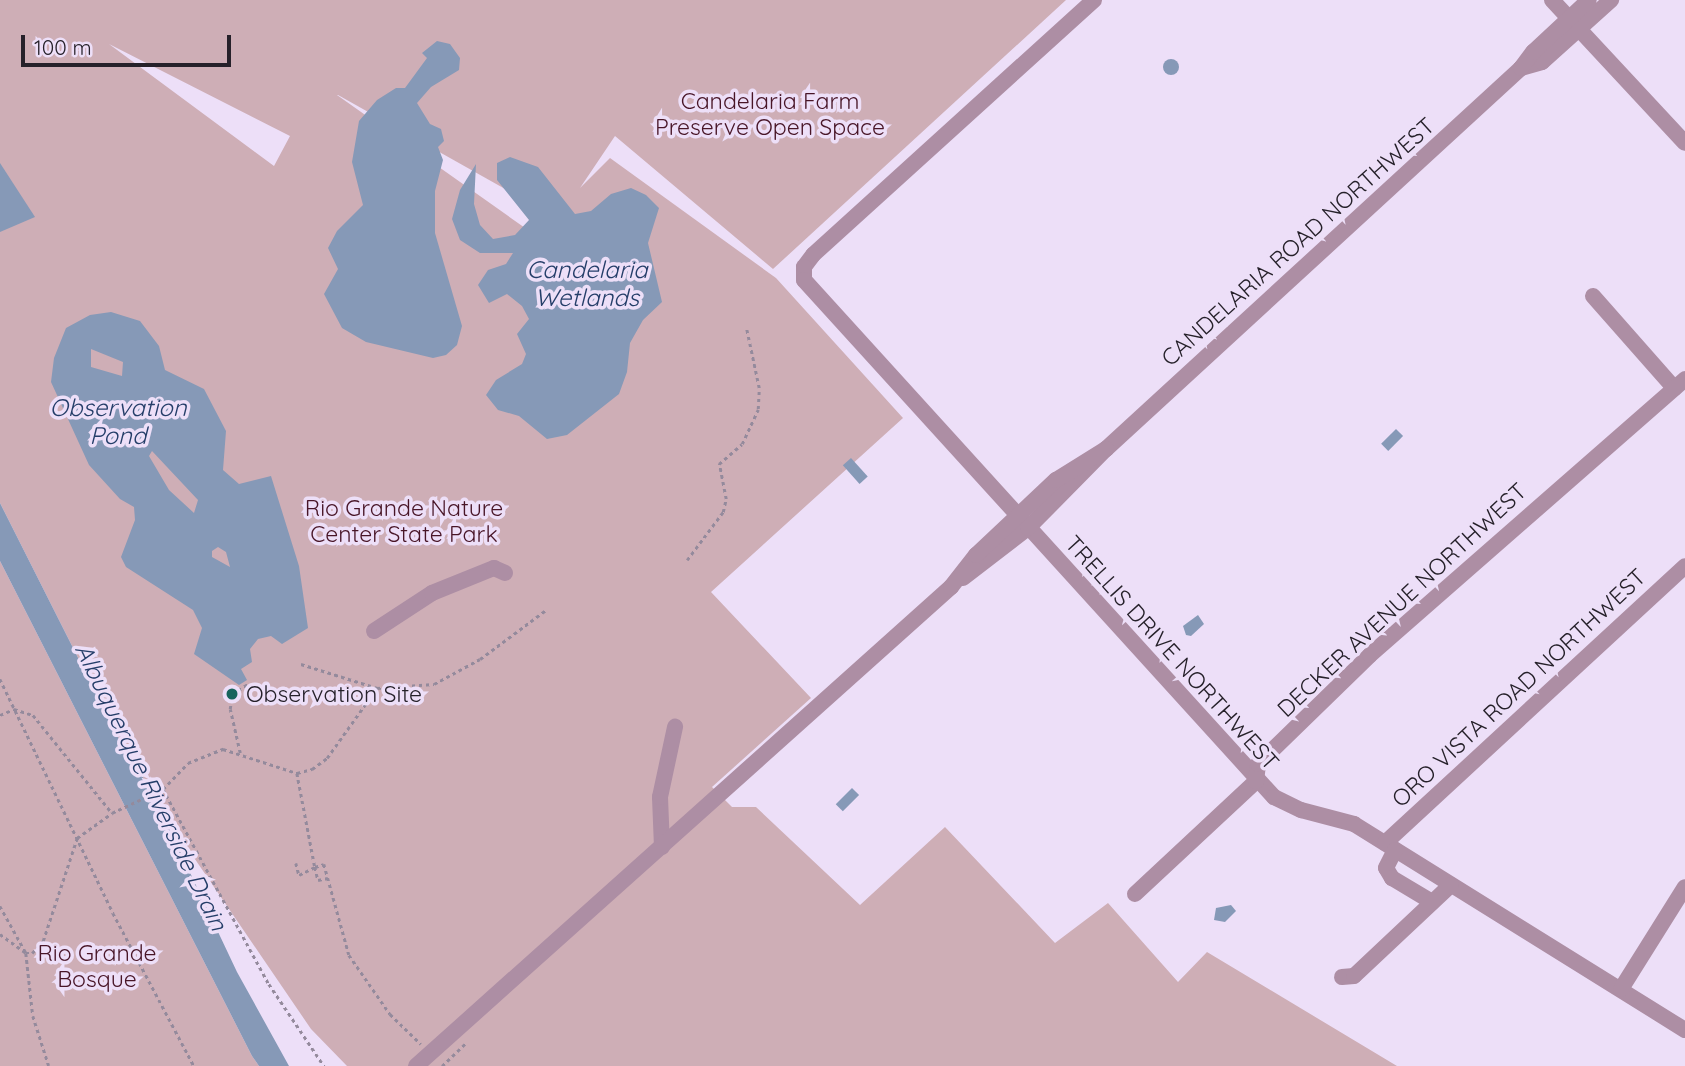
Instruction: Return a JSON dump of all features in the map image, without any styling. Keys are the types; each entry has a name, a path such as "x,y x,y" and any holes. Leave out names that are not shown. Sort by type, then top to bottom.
{"street":[{"name":"TRELLIS DRIVE NORTHWEST","path":"1094,0 813,255 804,267 804,280 1256,781 1274,797 1301,810 1354,824 1685,1030"},
{"path":"1552,0 1685,143"},
{"name":"CANDELARIA ROAD NORTHWEST","path":"957,580 984,566 1028,528 1106,449 1521,68 1542,62 1574,24 1589,0"},
{"name":"CANDELARIA ROAD NORTHWEST","path":"1574,24 1611,0"},
{"path":"1593,296 1680,384"},
{"name":"DECKER AVENUE NORTHWEST","path":"1135,894 1256,781 1258,764 1370,655 1680,384"},
{"name":"CANDELARIA ROAD NORTHWEST","path":"416,1066 432,1055 957,580 976,555 1056,480 1106,449"},
{"name":"ORO VISTA ROAD NORTHWEST","path":"1390,846 1685,566"},
{"path":"374,631 432,593 494,568 505,573"},
{"path":"662,847 660,797 675,727"},
{"path":"1390,846 1386,868 1392,878 1433,902"},
{"path":"1342,977 1354,976 1451,884"},
{"path":"1621,989 1685,887"}],"path":[{"path":"687,560 723,512 726,499 719,464 748,432 760,400 746,327"},
{"path":"301,664 377,688 434,684 480,659 546,610"},
{"path":"0,680 77,838 194,1066"},
{"path":"240,753 230,709 232,694 248,684"},
{"path":"26,953 43,941 77,838 112,813 163,789 203,754 223,749 296,773 327,758 377,688"},
{"path":"0,715 14,709 33,715 112,813"},
{"path":"296,773 318,880 328,878"},
{"path":"163,789 269,984 324,1066"},
{"path":"296,863 299,875 324,864 349,956 390,1014 432,1055"},
{"path":"0,906 26,953 33,1016 49,1066"},
{"path":"0,934 26,953"}],"green space":[{"name":"Rio Grande Nature Center State Park","path":"0,0 1066,0 773,269 615,136 580,188 610,158 776,278 903,418 711,592 811,698 712,787 732,807 756,807 860,905 945,827 1055,943 1108,903 1178,982 1207,952 1397,1066 347,1066 311,1029 158,805 124,749 0,503","holes":["109,44 290,136 274,166","338,95 553,216 535,235"]},
{"name":"Rio Grande Bosque","path":"0,561 252,1056 259,1066 0,1066"}],"water":[{"path":"437,41 450,44 460,58 459,70 431,87 417,103 430,124 441,129 444,141 438,147 443,160 435,191 435,233 462,326 457,345 446,355 433,358 366,342 342,328 324,294 338,269 328,248 337,231 363,205 352,162 359,121 377,100 396,88 405,88 427,58 422,53"},
{"path":"1171,59 1177,61 1177,73 1171,75 1165,73 1163,67 1165,61"},
{"name":"Candelaria Wetlands","path":"510,157 538,167 575,214 591,211 611,194 631,188 646,195 659,208 648,243 662,302 643,320 630,343 627,372 619,394 567,435 547,439 519,416 498,410 486,395 496,380 522,364 526,354 517,334 529,319 522,306 507,294 489,303 478,285 488,270 506,264 513,253 480,253 460,240 452,219 460,190 476,164 474,204 480,225 493,239 515,235 529,220 497,180 497,163"},
{"path":"0,163 35,217 0,232"},
{"name":"Observation Pond","path":"111,312 140,321 159,346 165,370 204,389 226,431 223,470 239,484 271,476 299,566 308,628 282,644 271,636 258,639 250,649 252,662 241,669 247,680 239,685 194,654 202,628 193,610 126,567 121,557 135,520 134,507 120,499 89,465 51,382 54,358 66,328 90,315","holes":["91,349 123,362 122,376 91,367","152,451 198,500 194,513 169,490 149,456","218,547 226,552 230,567 212,557 212,551"]},
{"path":"1396,429 1403,436 1388,451 1381,444"},
{"path":"851,458 868,477 860,484 843,465"},
{"path":"0,503 124,749 150,788 237,972 289,1066 259,1066 252,1056 0,561"},
{"path":"1198,615 1204,624 1191,636 1186,635 1183,626"},
{"path":"852,788 859,795 843,811 836,804"},
{"path":"1231,905 1236,911 1225,922 1214,920 1216,908"}],"place":[{"name":"Observation Site","path":"232,694"}],"park label":[{"name":"Candelaria Farm Preserve Open Space","path":"770,114"}],"water label":[{"name":"Albuquerque Riverside Drain","path":"151,787"}]}
